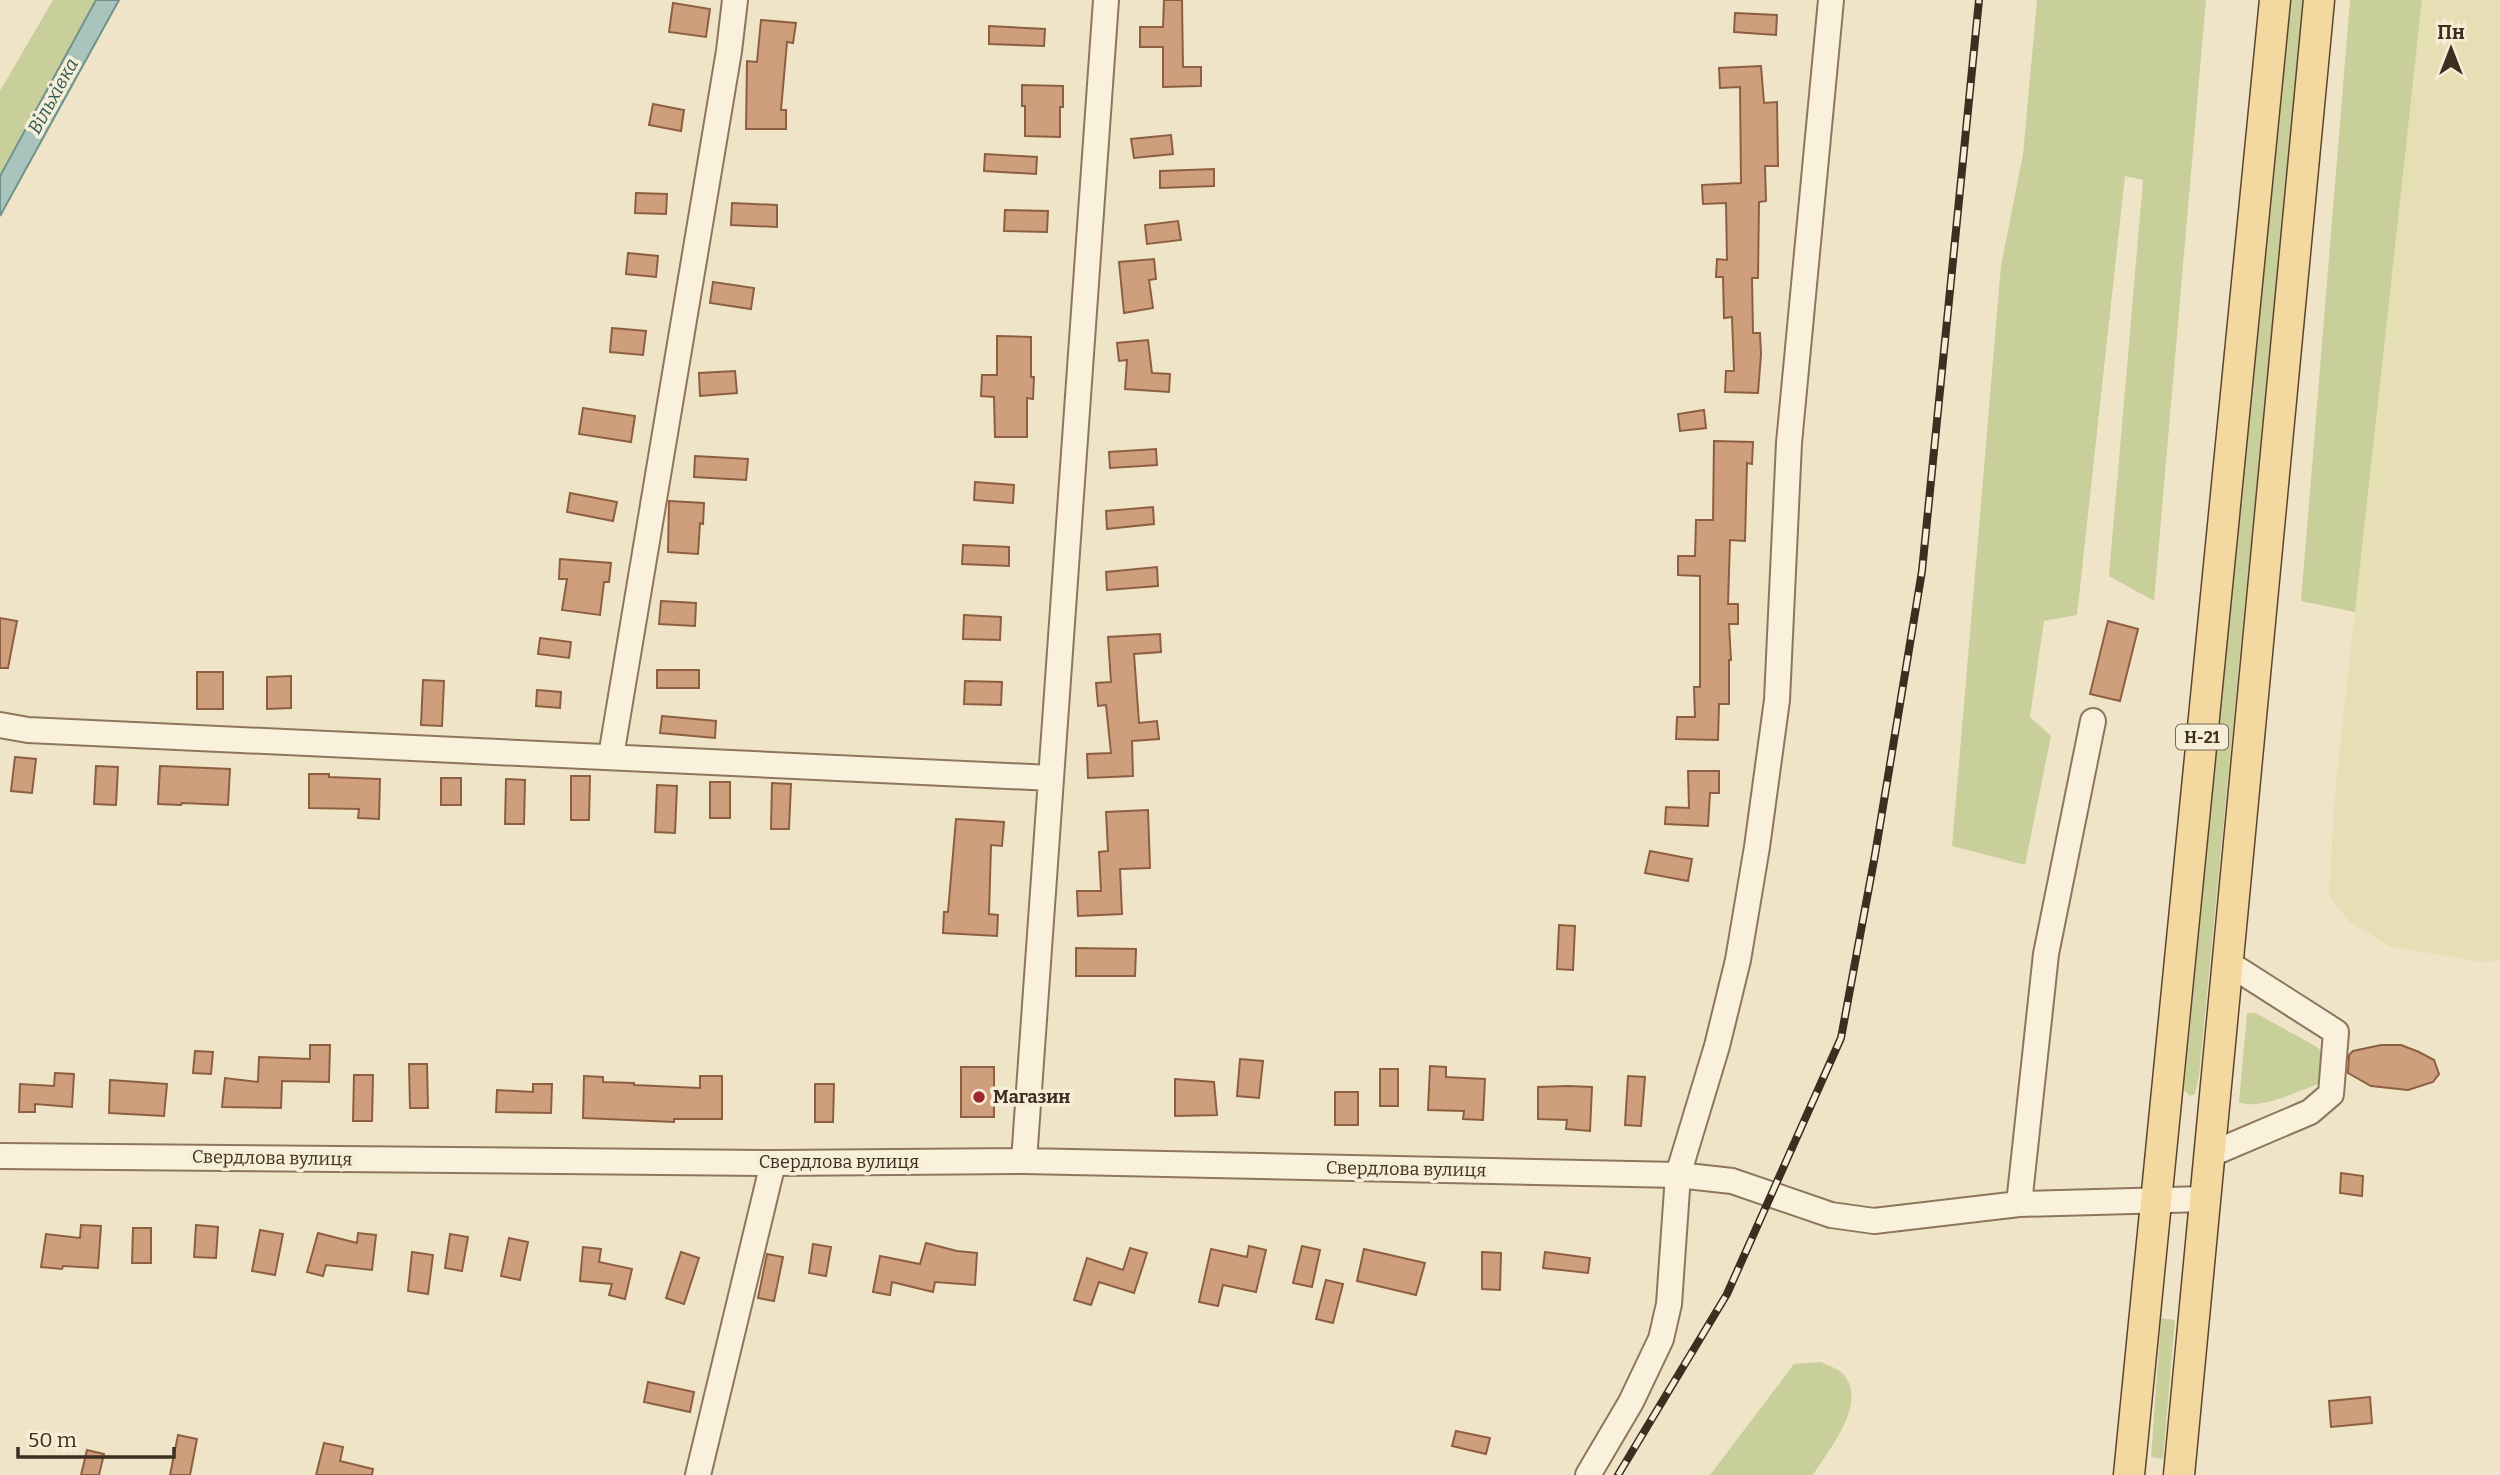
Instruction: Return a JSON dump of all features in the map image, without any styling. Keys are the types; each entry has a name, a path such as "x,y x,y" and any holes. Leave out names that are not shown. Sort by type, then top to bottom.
{"main road":[{"name":"Н-21","path":"2129,1475 2275,0"},
{"name":"Н-21","path":"2179,1475 2319,0"}],"street":[{"path":"611,756 729,51 735,0"},
{"path":"1024,1161 1106,0"},
{"path":"1588,1475 1631,1402 1661,1339 1669,1304 1678,1175 1717,1046 1738,960 1757,847 1777,700 1789,443 1831,0"},
{"path":"2019,1204 2046,954 2093,721"},
{"path":"0,725 28,730 1051,778"},
{"path":"2209,1155 2310,1112 2331,1094 2336,1032 2228,963"},
{"name":"Свердлова вулиця","path":"0,1156 774,1163 1024,1161 1678,1175 1732,1181 1831,1215 1874,1221 2019,1204 2205,1199"},
{"path":"698,1475 774,1163"}],"shaded area":[{"path":"2422,0 2500,0 2500,960 2482,962 2389,946 2348,921 2329,895 2335,792"}],"green space":[{"path":"53,0 96,0 0,174 0,91"},
{"path":"2037,0 2206,0 2154,601 2109,576 2143,180 2125,176 2077,615 2044,621 2030,717 2051,736 2025,865 1952,846 2001,266 2023,154"},
{"path":"2288,0 2304,0 2199,1076 2195,1094 2190,1096 2184,1090"},
{"path":"2350,0 2422,0 2355,612 2301,601"},
{"path":"2247,1013 2256,1013 2317,1047 2323,1053 2321,1083 2268,1102 2239,1102"},
{"path":"2161,1318 2175,1320 2163,1459 2151,1457"},
{"path":"1821,1362 1841,1372 1849,1383 1852,1396 1844,1424 1813,1475 1710,1475 1794,1364"}],"water":[{"name":"Вільхівка","path":"96,0 119,0 0,216 0,176"}],"building":[{"path":"1164,0 1182,0 1183,67 1201,67 1201,86 1163,87 1163,47 1140,47 1140,27 1163,27"},
{"path":"673,3 710,9 706,37 669,32"},
{"path":"1735,13 1777,15 1776,35 1734,32"},
{"path":"761,20 796,23 793,43 787,42 781,110 786,110 786,129 746,129 747,61 757,62"},
{"path":"989,26 1045,29 1044,46 989,44"},
{"path":"1761,66 1764,103 1777,102 1778,166 1765,166 1766,201 1759,202 1758,278 1752,278 1753,333 1760,333 1758,393 1725,392 1726,371 1734,371 1732,317 1724,318 1723,277 1716,277 1717,259 1727,260 1726,203 1703,204 1702,185 1741,183 1740,87 1720,88 1719,68"},
{"path":"1022,85 1063,86 1060,137 1025,136"},
{"path":"653,104 684,110 681,131 649,125"},
{"path":"1171,135 1173,154 1134,158 1131,139"},
{"path":"985,154 1037,157 1036,174 984,171"},
{"path":"1214,169 1214,186 1160,188 1160,171"},
{"path":"636,193 667,194 666,214 635,213"},
{"path":"732,203 777,205 777,227 731,225"},
{"path":"1005,210 1048,211 1047,232 1004,231"},
{"path":"1178,221 1181,240 1147,244 1145,225"},
{"path":"628,253 658,256 656,277 626,274"},
{"path":"1154,259 1156,279 1149,280 1153,308 1124,313 1119,262"},
{"path":"713,282 754,288 751,309 710,303"},
{"path":"612,328 646,331 643,355 610,352"},
{"path":"997,336 1031,337 1031,377 1034,377 1033,399 1027,398 1027,437 995,437 994,397 981,396 982,375 997,375"},
{"path":"1148,340 1152,373 1170,374 1169,392 1125,389 1127,360 1119,361 1117,343"},
{"path":"735,371 737,393 700,396 699,373"},
{"path":"583,408 635,416 631,442 579,434"},
{"path":"1704,410 1706,428 1680,431 1678,414"},
{"path":"1714,441 1753,442 1752,464 1747,463 1745,541 1730,540 1728,604 1738,604 1738,624 1729,624 1729,704 1719,704 1718,740 1676,739 1677,717 1695,717 1694,687 1700,687 1700,576 1678,575 1678,556 1695,556 1696,520 1713,520"},
{"path":"1156,449 1157,465 1110,468 1109,452"},
{"path":"695,456 748,459 746,480 694,477"},
{"path":"975,482 1014,485 1013,503 974,500"},
{"path":"570,493 617,502 613,521 567,512"},
{"path":"669,501 704,503 698,554 668,552"},
{"path":"1153,507 1154,524 1107,529 1106,511"},
{"path":"963,545 1009,547 1009,566 962,564"},
{"path":"560,559 611,563 609,582 604,582 600,615 562,610 567,579 559,579"},
{"path":"1157,567 1158,586 1107,590 1106,572"},
{"path":"661,601 696,603 695,626 659,624"},
{"path":"964,615 1001,617 1000,640 963,639"},
{"path":"0,618 17,621 8,668 0,668"},
{"path":"2108,621 2138,629 2120,701 2090,694"},
{"path":"1160,634 1161,652 1134,654 1139,723 1157,721 1159,739 1132,741 1133,776 1088,778 1087,754 1111,753 1106,705 1098,706 1096,683 1111,682 1108,637"},
{"path":"540,638 571,642 569,658 538,654"},
{"path":"657,670 699,670 699,688 657,688"},
{"path":"197,672 223,672 223,709 197,709"},
{"path":"291,676 291,708 267,709 267,677"},
{"path":"423,680 444,681 442,726 421,725"},
{"path":"965,681 1002,682 1001,705 964,704"},
{"path":"537,690 561,692 560,708 536,706"},
{"path":"662,716 716,721 715,738 660,733"},
{"path":"15,757 36,759 32,793 11,791"},
{"path":"96,766 118,767 116,805 94,804"},
{"path":"160,766 230,769 228,805 158,804"},
{"path":"1688,771 1719,771 1719,793 1710,793 1708,826 1665,824 1666,807 1689,808"},
{"path":"309,774 380,779 379,819 358,818 359,809 309,808"},
{"path":"571,776 590,776 589,820 571,820"},
{"path":"441,778 461,778 461,805 441,805"},
{"path":"506,779 525,780 524,824 505,824"},
{"path":"710,782 730,782 730,818 710,818"},
{"path":"772,783 791,784 789,829 771,829"},
{"path":"657,785 677,786 675,833 655,832"},
{"path":"1148,810 1150,868 1120,869 1122,914 1078,916 1077,891 1101,891 1099,852 1108,851 1106,812"},
{"path":"956,819 1004,822 1002,846 991,845 989,914 998,915 997,936 943,933 944,912 948,912"},
{"path":"1650,851 1692,859 1688,881 1645,873"},
{"path":"1559,925 1575,926 1573,970 1557,969"},
{"path":"1076,948 1136,949 1135,976 1076,976"},
{"path":"310,1045 330,1045 329,1082 282,1081 281,1108 222,1107 225,1078 258,1082 259,1057 310,1059"},
{"path":"2381,1045 2401,1045 2419,1052 2434,1060 2439,1074 2433,1082 2408,1090 2371,1086 2348,1073 2349,1055 2353,1051"},
{"path":"195,1051 213,1052 211,1074 193,1073"},
{"path":"1240,1059 1263,1061 1259,1098 1237,1096"},
{"path":"409,1064 427,1064 428,1108 410,1108"},
{"path":"1430,1066 1446,1067 1446,1077 1485,1079 1483,1120 1463,1119 1464,1111 1428,1110"},
{"path":"961,1067 994,1067 994,1117 961,1117"},
{"path":"1380,1069 1398,1069 1398,1106 1380,1106"},
{"path":"55,1073 74,1074 72,1107 35,1104 35,1112 19,1112 20,1084 54,1086"},
{"path":"354,1075 373,1075 372,1121 353,1121"},
{"path":"584,1076 603,1077 603,1082 700,1088 700,1076 722,1076 722,1119 674,1119 674,1122 583,1118"},
{"path":"1628,1076 1645,1077 1641,1126 1625,1125"},
{"path":"1175,1079 1214,1082 1217,1115 1175,1116"},
{"path":"110,1080 167,1084 164,1116 109,1113"},
{"path":"533,1084 552,1084 551,1113 496,1112 497,1090 533,1092"},
{"path":"815,1084 834,1084 833,1122 815,1122"},
{"path":"1538,1087 1592,1087 1590,1131 1566,1129 1567,1120 1538,1119"},
{"path":"1335,1092 1358,1092 1358,1125 1335,1125"},
{"path":"2341,1173 2363,1176 2362,1196 2340,1193"},
{"path":"81,1225 101,1226 98,1268 41,1267 46,1234 80,1238"},
{"path":"196,1225 218,1227 216,1258 194,1257"},
{"path":"133,1228 151,1228 151,1263 132,1263"},
{"path":"260,1230 283,1234 275,1275 252,1271"},
{"path":"318,1233 357,1243 358,1233 376,1235 372,1270 326,1265 323,1276 307,1272"},
{"path":"450,1234 468,1237 462,1271 445,1268"},
{"path":"509,1238 528,1242 520,1280 501,1276"},
{"path":"926,1243 977,1253 975,1285 935,1282 933,1292 892,1282 890,1295 873,1292 880,1256 920,1264"},
{"path":"813,1244 831,1247 826,1276 809,1273"},
{"path":"1249,1246 1266,1250 1256,1292 1223,1285 1218,1306 1199,1302 1211,1249 1247,1257"},
{"path":"1302,1246 1320,1250 1312,1287 1293,1283"},
{"path":"583,1247 601,1249 599,1262 632,1269 625,1299 609,1295 612,1284 580,1281"},
{"path":"1130,1248 1147,1253 1134,1293 1099,1282 1091,1305 1074,1300 1087,1258 1123,1270"},
{"path":"1364,1249 1425,1263 1416,1295 1357,1281"},
{"path":"412,1252 433,1255 428,1294 408,1291"},
{"path":"681,1252 699,1258 684,1304 666,1298"},
{"path":"1482,1252 1501,1253 1500,1290 1482,1289"},
{"path":"1545,1252 1590,1258 1588,1273 1543,1268"},
{"path":"767,1254 783,1257 774,1301 758,1298"},
{"path":"1326,1280 1343,1284 1333,1323 1316,1319"},
{"path":"648,1382 694,1392 690,1412 644,1402"},
{"path":"2370,1397 2372,1423 2331,1427 2329,1401"},
{"path":"1456,1431 1490,1438 1486,1454 1452,1446"},
{"path":"178,1435 197,1439 190,1475 170,1475"},
{"path":"324,1443 343,1447 340,1461 373,1469 372,1475 316,1475"},
{"path":"87,1450 104,1454 99,1475 81,1475"}],"railway":[{"path":"1618,1475 1727,1294 1841,1038 1875,855 1922,571 1979,0"}],"place":[{"name":"Mагазин","path":"979,1097"}]}
